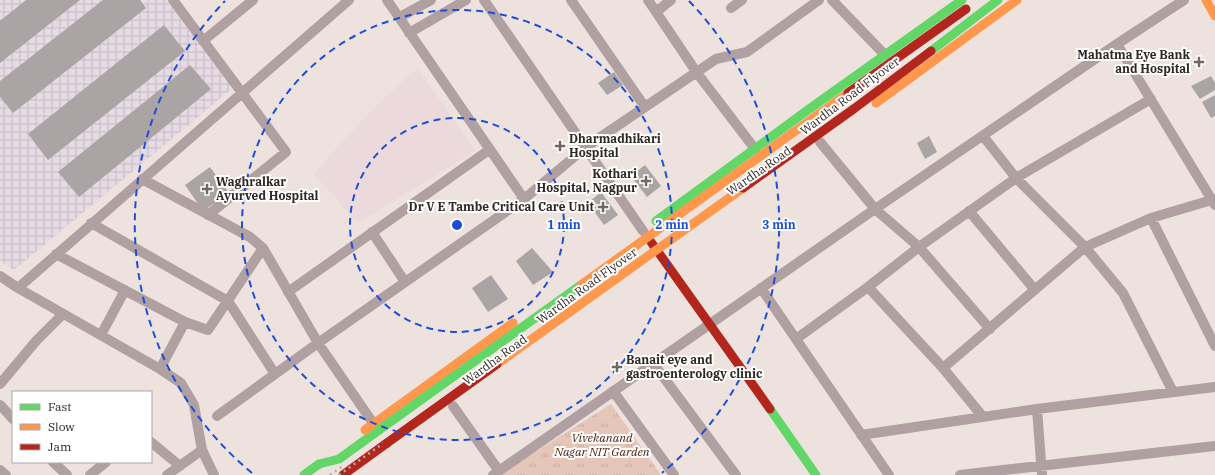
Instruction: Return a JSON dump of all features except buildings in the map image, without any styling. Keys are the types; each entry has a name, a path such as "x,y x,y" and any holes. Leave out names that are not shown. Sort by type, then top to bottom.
{"main road":[{"name":"Wardha Road","path":"304,475 373,423 643,231 805,112 962,0"},
{"name":"Wardha Road Flyover","path":"343,475 842,118 998,0"},
{"name":"Wardha Road","path":"357,475 661,255 883,98 1017,0"},
{"path":"1206,0 1215,16"},
{"name":"Wardha Road Flyover","path":"319,464 339,459 972,5"},
{"path":"643,231 816,475"}],"street":[{"path":"173,0 286,152 208,215"},
{"path":"203,41 253,0"},
{"path":"18,288 90,223 349,0"},
{"path":"387,0 524,199"},
{"path":"400,18 431,0"},
{"path":"409,34 466,0"},
{"path":"484,0 643,231"},
{"path":"570,0 645,107"},
{"path":"648,0 697,72 755,149"},
{"path":"656,12 671,0"},
{"path":"731,8 742,0"},
{"path":"217,416 318,343 524,199 586,147 716,59 747,52 819,0"},
{"path":"832,0 885,55"},
{"path":"453,406 496,473 874,209 1184,0"},
{"path":"943,368 1086,247 1151,218 1214,201 1117,44"},
{"path":"796,339 868,287 919,247 1016,178 1151,99"},
{"path":"983,136 1016,178 1086,247 1123,293 1173,392"},
{"path":"820,142 874,209 919,247 990,329"},
{"path":"288,292 490,150"},
{"path":"142,179 250,238 263,248 318,343 373,423"},
{"path":"969,211 1035,290"},
{"path":"1151,218 1215,346"},
{"path":"90,223 228,301 275,374"},
{"path":"372,232 406,282"},
{"path":"56,254 184,322 208,330 263,248"},
{"path":"0,276 18,288 160,369 181,383 194,405 202,450 214,475"},
{"path":"868,287 943,368 983,417"},
{"path":"761,288 889,475"},
{"path":"101,335 125,290"},
{"path":"0,384 36,341 63,314"},
{"path":"160,369 184,322"},
{"path":"653,362 736,475"},
{"path":"861,435 1037,409 1215,387"},
{"path":"612,391 674,475"},
{"path":"0,405 12,418"},
{"path":"1037,409 1041,470"},
{"path":"152,443 180,466"},
{"path":"960,475 1041,470 1215,446"},
{"path":"167,475 202,450"},
{"path":"54,463 67,475"},
{"path":"90,475 105,463"},
{"path":"0,470 6,475"}],"shaded area":[{"path":"0,0 166,0 233,88 14,270 0,261"},
{"path":"418,68 475,151 358,223 314,174 372,109"}],"green space":[{"name":"Vivekanand Nagar NIT Garden","path":"611,404 661,475 499,475"}],"railway":[{"path":"339,475 821,130 997,0"},
{"path":"330,475 343,466"}],"traffic: fast":[{"path":"656,221 962,0"},
{"path":"931,51 998,0"},
{"path":"379,430 581,285"},
{"path":"770,409 816,475"},
{"path":"304,475 319,464 339,459 379,430"}],"traffic: slow":[{"path":"876,103 1017,0"},
{"path":"1206,0 1215,16"},
{"path":"581,285 848,93"},
{"path":"497,364 743,188"},
{"path":"365,430 513,323"}],"traffic: jam":[{"path":"848,93 966,9"},
{"path":"743,188 855,108 931,51"},
{"path":"651,242 770,409"},
{"path":"387,443 497,364"},
{"path":"343,475 387,443"}],"place":[{"name":"Mahatma Eye Bank and Hospital","path":"1199,62"},
{"name":"Dharmadhikari Hospital","path":"560,146"},
{"name":"Kothari Hospital, Nagpur","path":"646,181"},
{"name":"Waghralkar Ayurved Hospital","path":"207,189"},
{"name":"Dr V E Tambe Critical Care Unit","path":"603,207"},
{"name":"Banait eye and gastroenterology clinic","path":"617,367"}]}
